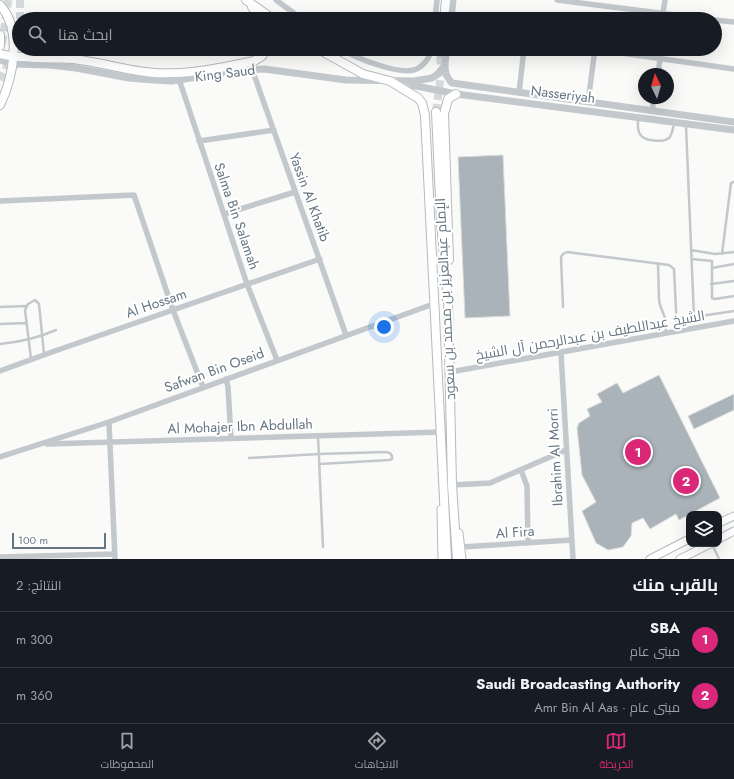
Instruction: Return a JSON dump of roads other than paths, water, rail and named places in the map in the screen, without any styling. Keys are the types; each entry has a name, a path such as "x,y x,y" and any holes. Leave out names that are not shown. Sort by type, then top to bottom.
{"main road":[{"path":"445,12 446,0"},
{"path":"247,1 256,12"},
{"path":"247,1 263,12"},
{"path":"0,5 3,8 10,25 12,34"},
{"path":"0,35 0,46"},
{"name":"King Saud","path":"0,54 13,60 74,59 147,76 238,64 254,61 262,56"},
{"path":"0,104 10,76 13,56"},
{"name":"الإمام عبدالعزيز بن محمد بن سعود","path":"331,56 363,74 390,81 418,98 422,104 425,116 436,303 440,432 447,559"},
{"path":"0,87 2,92 0,104"},
{"path":"448,303 449,260 444,114 448,99 456,94"},
{"name":"الإمام عبدالعزيز بن محمد بن سعود","path":"436,112 441,221 448,303 452,485 457,559"},
{"name":"الإمام عبدالعزيز بن محمد بن سعود","path":"442,559 441,518 443,481"},
{"name":"الإمام عبدالعزيز بن محمد بن سعود","path":"452,485 462,559"},
{"path":"722,522 734,516"},
{"path":"722,538 734,532"},
{"path":"650,559 686,541"},
{"path":"680,559 705,547"}],"street":[{"path":"276,0 292,12"},
{"path":"436,12 437,0"},
{"path":"452,12 453,0"},
{"path":"557,0 585,2 656,12"},
{"path":"663,12 665,0"},
{"path":"722,21 734,22"},
{"path":"356,56 380,66 405,70 414,70 421,67 428,56"},
{"path":"443,56 445,65"},
{"path":"519,93 523,56"},
{"path":"588,102 593,56"},
{"path":"640,56 734,69"},
{"path":"659,68 660,59"},
{"name":"King Saud","path":"0,60 13,60"},
{"name":"King Saud","path":"147,76 172,80 264,68 346,80 414,81 432,78 438,74 445,65"},
{"name":"Nasseriyah","path":"445,65 445,74 452,83 734,122"},
{"name":"Yassin Al Khatib","path":"252,69 346,334"},
{"name":"Salma Bin Salamah","path":"179,79 247,284 277,360"},
{"name":"Nasseriyah","path":"390,81 456,94 638,116 734,130"},
{"path":"652,111 653,104"},
{"path":"199,141 274,130"},
{"path":"224,214 295,192"},
{"path":"0,201 134,195 173,310 203,387"},
{"name":"Al Hossam","path":"0,371 320,259"},
{"name":"Safwan Bin Oseid","path":"0,457 109,422 346,334 436,303"},
{"name":"الشيخ عبداللطيف بن عبدالرحمن آل الشيخ","path":"450,372 734,321"},
{"name":"Ibrahim Al Morri","path":"560,353 573,559"},
{"path":"226,379 228,387 231,438"},
{"path":"0,557 115,557 109,422"},
{"name":"Al Mohajer Ibn Abdullah","path":"40,444 440,432"},
{"path":"452,485 490,483 566,450"},
{"path":"521,470 527,486 528,543"},
{"name":"Al Fira","path":"461,547 572,540"}],"lane":[{"path":"638,116 638,131 640,136 644,139 650,140 664,140 669,138 675,122"},
{"path":"686,123 694,317 734,311"},
{"path":"722,254 731,183 734,182"},
{"path":"691,250 715,254 734,252"},
{"path":"563,307 561,256 567,252 669,265 674,269 677,332"},
{"path":"692,259 712,261 712,298 715,299 734,296"},
{"path":"658,264 659,299 665,318 666,334"},
{"path":"712,268 734,264"},
{"path":"711,284 734,281"},
{"path":"0,306 26,306 34,300 37,301 39,304 44,355"},
{"path":"26,306 31,360"},
{"path":"0,324 27,323"},
{"path":"0,344 28,340 56,330"},
{"path":"318,436 323,547"},
{"path":"249,458 385,452 390,453 392,456 392,459 389,460 320,464"},
{"path":"713,547 719,559"}],"tunnel":[{"path":"2,43 8,0"},
{"path":"20,0 20,12"},
{"path":"0,80 12,53"},
{"path":"436,112 441,74 440,56"}],"place":[{"name":"SBA","path":"638,452"},
{"name":"Saudi Broadcasting Authority","path":"686,481"}]}
